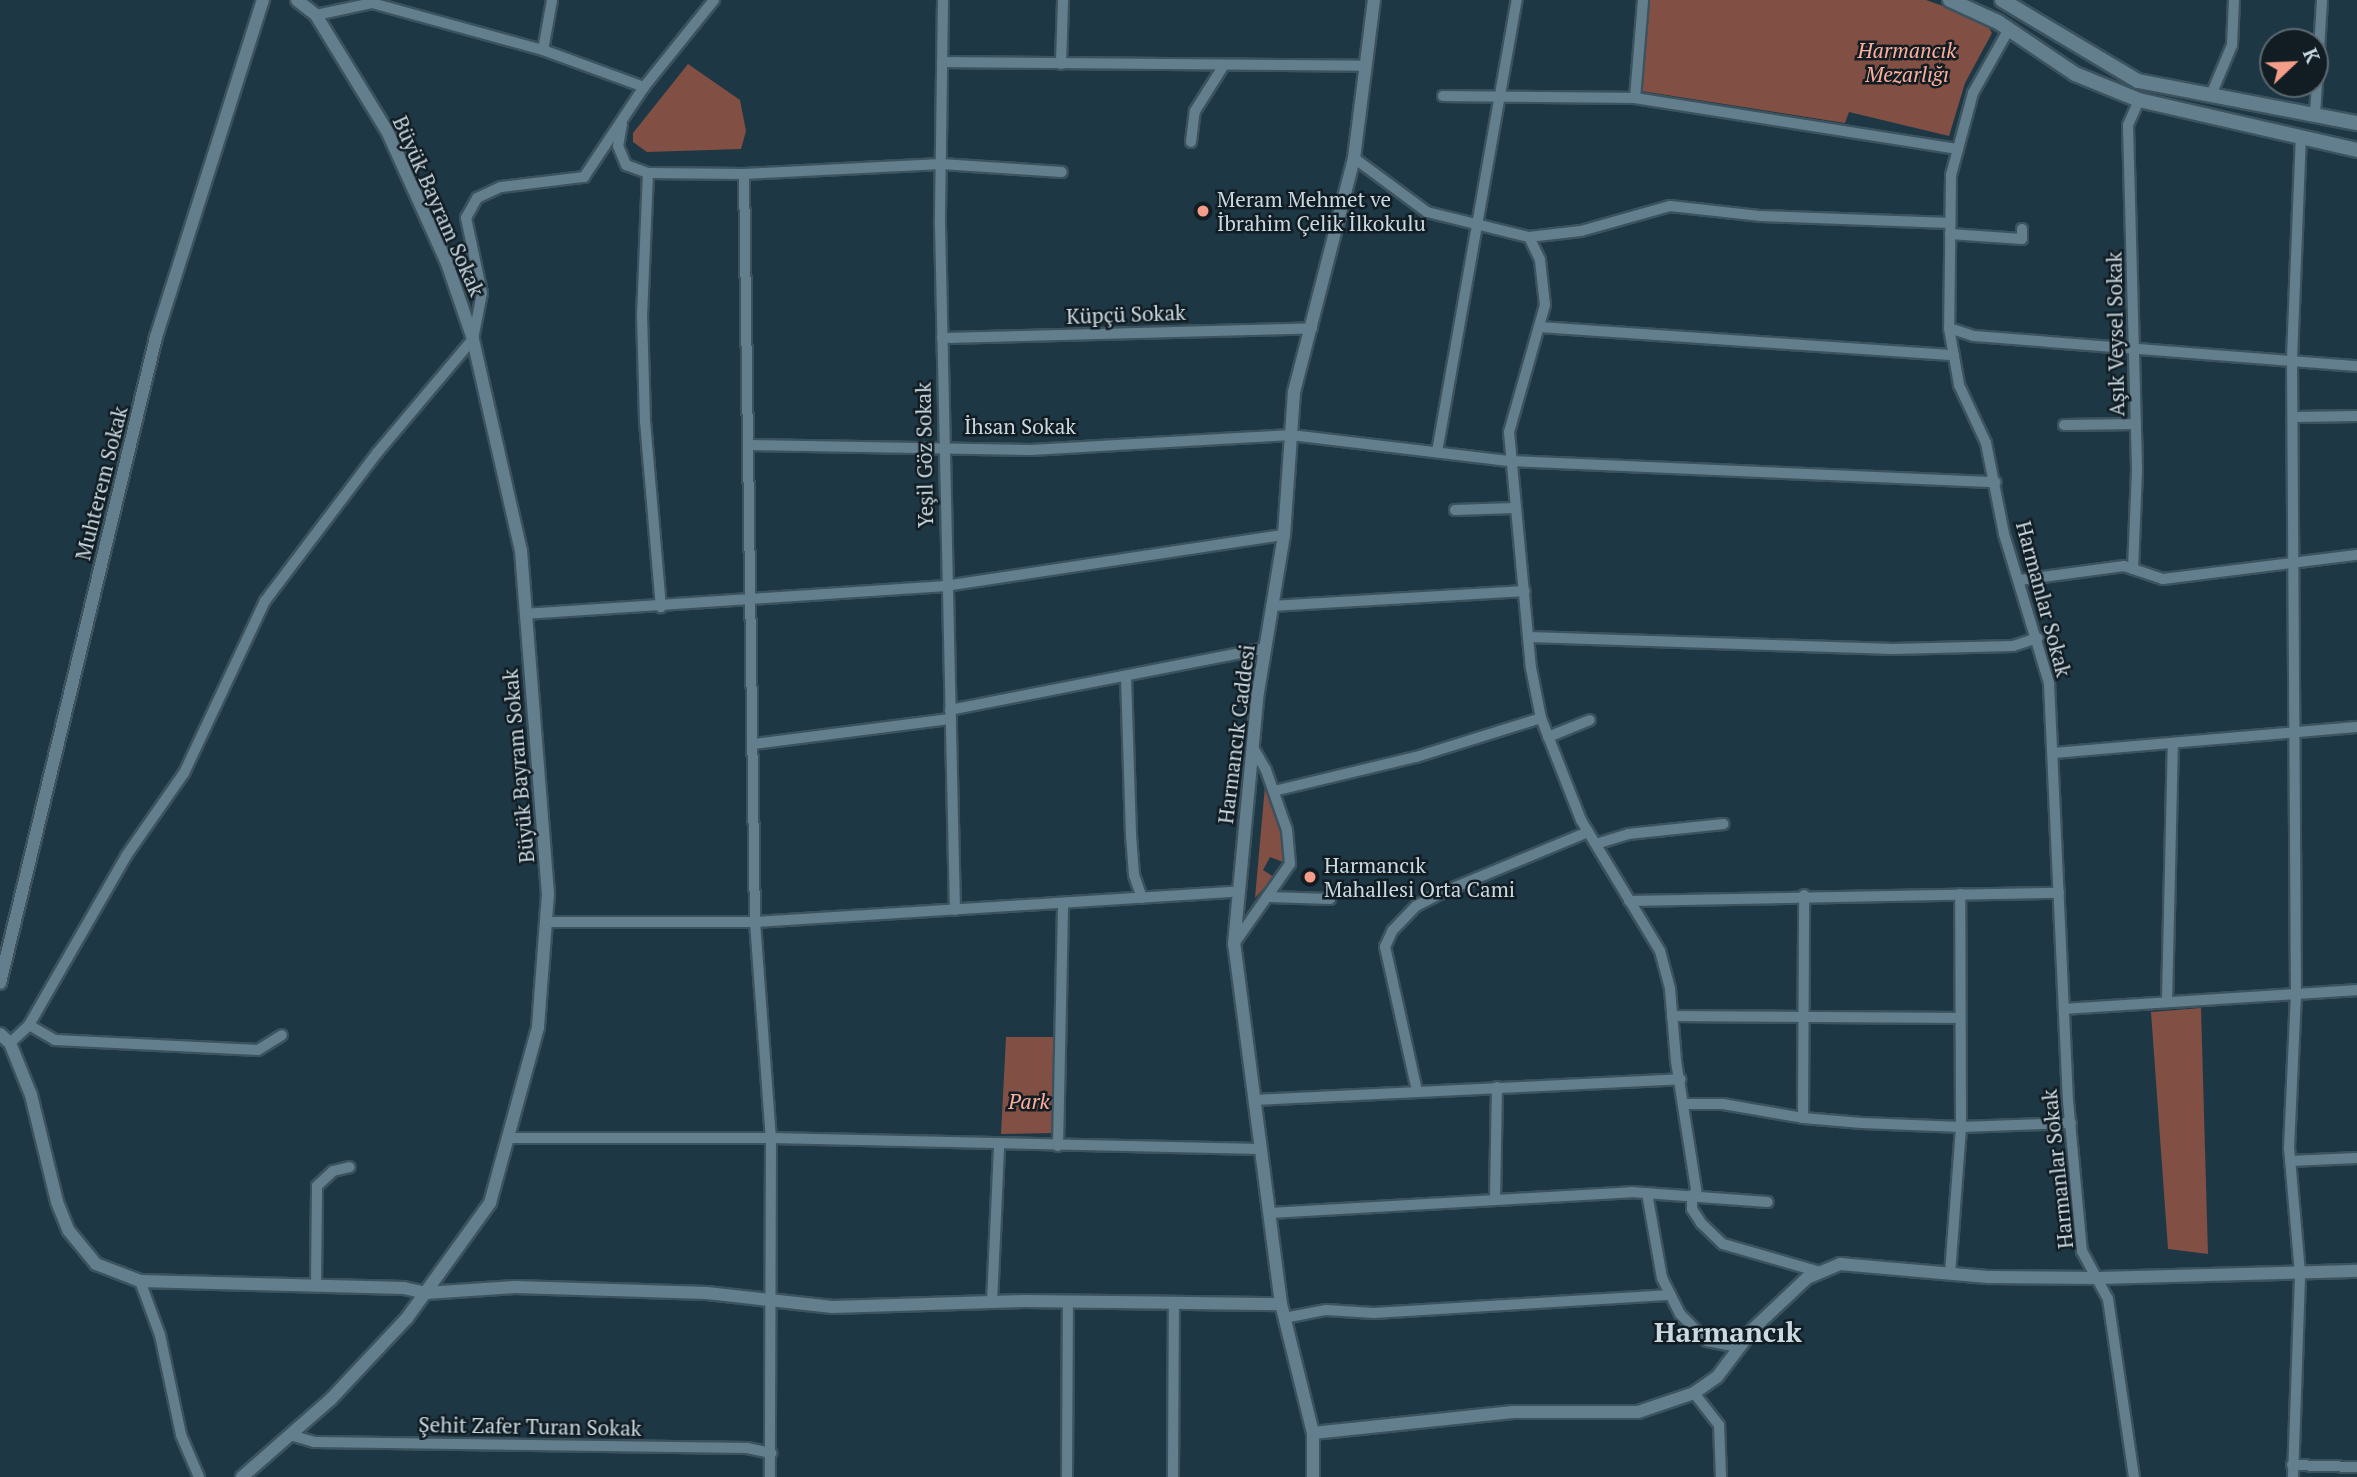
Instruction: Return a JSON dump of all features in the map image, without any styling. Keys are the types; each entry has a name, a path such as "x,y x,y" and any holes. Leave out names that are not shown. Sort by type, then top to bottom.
{"main road":[{"path":"1950,0 2009,29 2075,74 2138,100 2357,150"},
{"path":"2002,0 2138,81 2357,123"}],"street":[{"name":"Muhterem Sokak","path":"0,983 156,337 263,0"},
{"name":"Büyük Bayram Sokak","path":"243,1477 331,1399 426,1293 489,1203 510,1138 538,1027 548,894 520,551 473,339 447,262 387,131 316,15 297,0"},
{"path":"543,50 552,0"},
{"path":"715,0 644,87 584,177 501,187 477,198 466,218 482,293 473,339 369,463 265,600 184,773 126,856 29,1025 5,1039 31,1095 57,1202 69,1231 96,1264 140,1281 404,1288 426,1293 528,1287 707,1293 832,1307 1068,1301 1281,1304"},
{"name":"Yeşil Göz Sokak","path":"943,0 943,445 955,910"},
{"path":"1061,64 1063,0"},
{"name":"Harmancık Caddesi","path":"1313,1477 1313,1433 1281,1304 1234,944 1252,746 1284,535 1294,392 1354,158 1363,66 1374,0"},
{"path":"1437,452 1480,227 1498,97 1517,0"},
{"path":"1635,98 1643,0"},
{"path":"2211,95 2232,46 2234,0"},
{"path":"2315,115 2322,0"},
{"path":"316,15 373,2 543,50 644,87"},
{"name":"Harmanlar Sokak","path":"2009,29 1973,93 1951,175 1949,328 1959,385 1986,443 1996,482 2004,534 2038,638 2049,683 2064,1009 2082,1251 2108,1299 2134,1477"},
{"path":"942,62 1363,66"},
{"path":"1191,142 1195,111 1224,65"},
{"path":"1443,96 1635,98 1958,149"},
{"name":"Aşık Veysel Sokak","path":"2133,569 2136,424 2128,125 2138,100"},
{"path":"624,117 618,145 626,165 648,173 744,174 941,164 1062,172"},
{"path":"2292,1477 2300,1273 2290,1161 2296,994 2292,734 2296,417 2292,358 2301,138"},
{"path":"1354,158 1427,212 1529,237 1581,231 1670,206 1761,216 1951,223"},
{"path":"648,173 642,314 645,421 661,607"},
{"path":"744,174 755,922 771,1138 770,1477"},
{"path":"1950,234 2022,239 2022,229"},
{"path":"1529,237 1540,260 1545,305 1509,432 1514,508 1541,718 1588,832 1660,951 1684,1104 1695,1195 1692,1209 1701,1223 1723,1244 1820,1272"},
{"path":"1539,327 1954,355"},
{"name":"Küpçü Sokak","path":"942,338 1312,328"},
{"path":"1949,328 1974,336 2292,358 2357,366"},
{"path":"2296,417 2357,416"},
{"path":"2064,425 2136,424"},
{"name":"İhsan Sokak","path":"749,446 943,445 1031,450 1291,435 1510,461 1996,482"},
{"path":"1455,510 1514,508"},
{"path":"525,614 752,602 945,586 1284,535"},
{"path":"2020,580 2124,566 2163,579 2357,555"},
{"path":"1272,606 1525,591"},
{"path":"1529,637 1893,649 2013,646 2038,638"},
{"path":"754,744 950,714 1265,648"},
{"path":"1125,677 1134,875 1142,898"},
{"path":"1274,791 1416,757 1541,718"},
{"path":"1548,737 1590,720"},
{"path":"2053,753 2357,727"},
{"path":"2167,1002 2173,744"},
{"path":"1234,944 1290,864 1287,830 1274,791 1252,746"},
{"path":"1596,844 1628,834 1723,824"},
{"path":"1417,1090 1385,947 1392,932 1416,906 1441,893 1588,832"},
{"path":"546,922 755,922 1238,892"},
{"path":"1629,901 1804,895 2059,893"},
{"path":"1950,1274 1961,1128 1958,1018 1960,894"},
{"path":"1803,1118 1801,1016 1804,895"},
{"path":"1269,897 1330,899"},
{"path":"1058,1146 1063,903"},
{"path":"2064,1009 2357,990"},
{"path":"1672,1016 1958,1018"},
{"path":"29,1025 55,1040 258,1050 282,1035"},
{"path":"1254,1100 1680,1079"},
{"path":"1495,1200 1497,1087"},
{"path":"1684,1104 1723,1104 1803,1118 1961,1128 2071,1123"},
{"path":"510,1138 771,1138 999,1146 1260,1149"},
{"path":"992,1302 999,1146"},
{"path":"2290,1161 2357,1158"},
{"path":"316,1286 317,1186 333,1171 350,1167"},
{"path":"1647,1193 1662,1278 1680,1314 1707,1340 1740,1347"},
{"path":"1270,1213 1647,1193 1768,1202"},
{"path":"1313,1433 1513,1412 1638,1412 1694,1393 1717,1377 1740,1347 1807,1278 1840,1264 1950,1274 2099,1278 2357,1271"},
{"path":"140,1281 160,1335 180,1435 199,1477"},
{"path":"1284,1318 1326,1310 1374,1312 1670,1295"},
{"path":"1067,1477 1068,1301"},
{"path":"1173,1477 1174,1303"},
{"path":"1694,1393 1719,1425 1721,1477"},
{"name":"Şehit Zafer Turan Sokak","path":"290,1435 314,1442 747,1448 771,1452"},
{"path":"2292,1465 2357,1467"}],"green space":[{"name":"Harmancık Mezarlığı","path":"1648,0 1926,0 1985,21 1992,33 1965,83 1949,136 1849,112 1845,123 1641,91"},
{"path":"688,64 740,100 746,131 741,149 647,152 633,142 633,133"},
{"path":"1265,786 1284,844 1283,862 1270,857 1263,870 1274,877 1255,898"},
{"path":"2201,1008 2208,1254 2168,1249 2151,1012"},
{"name":"Park","path":"1006,1037 1055,1037 1055,1133 1001,1134"}],"place":[{"name":"Meram Mehmet ve İbrahim Çelik İlkokulu","path":"1203,211"},
{"name":"Harmancık Mahallesi Orta Cami","path":"1310,877"}],"district":[{"name":"Harmancık","path":"1728,1332"}]}
